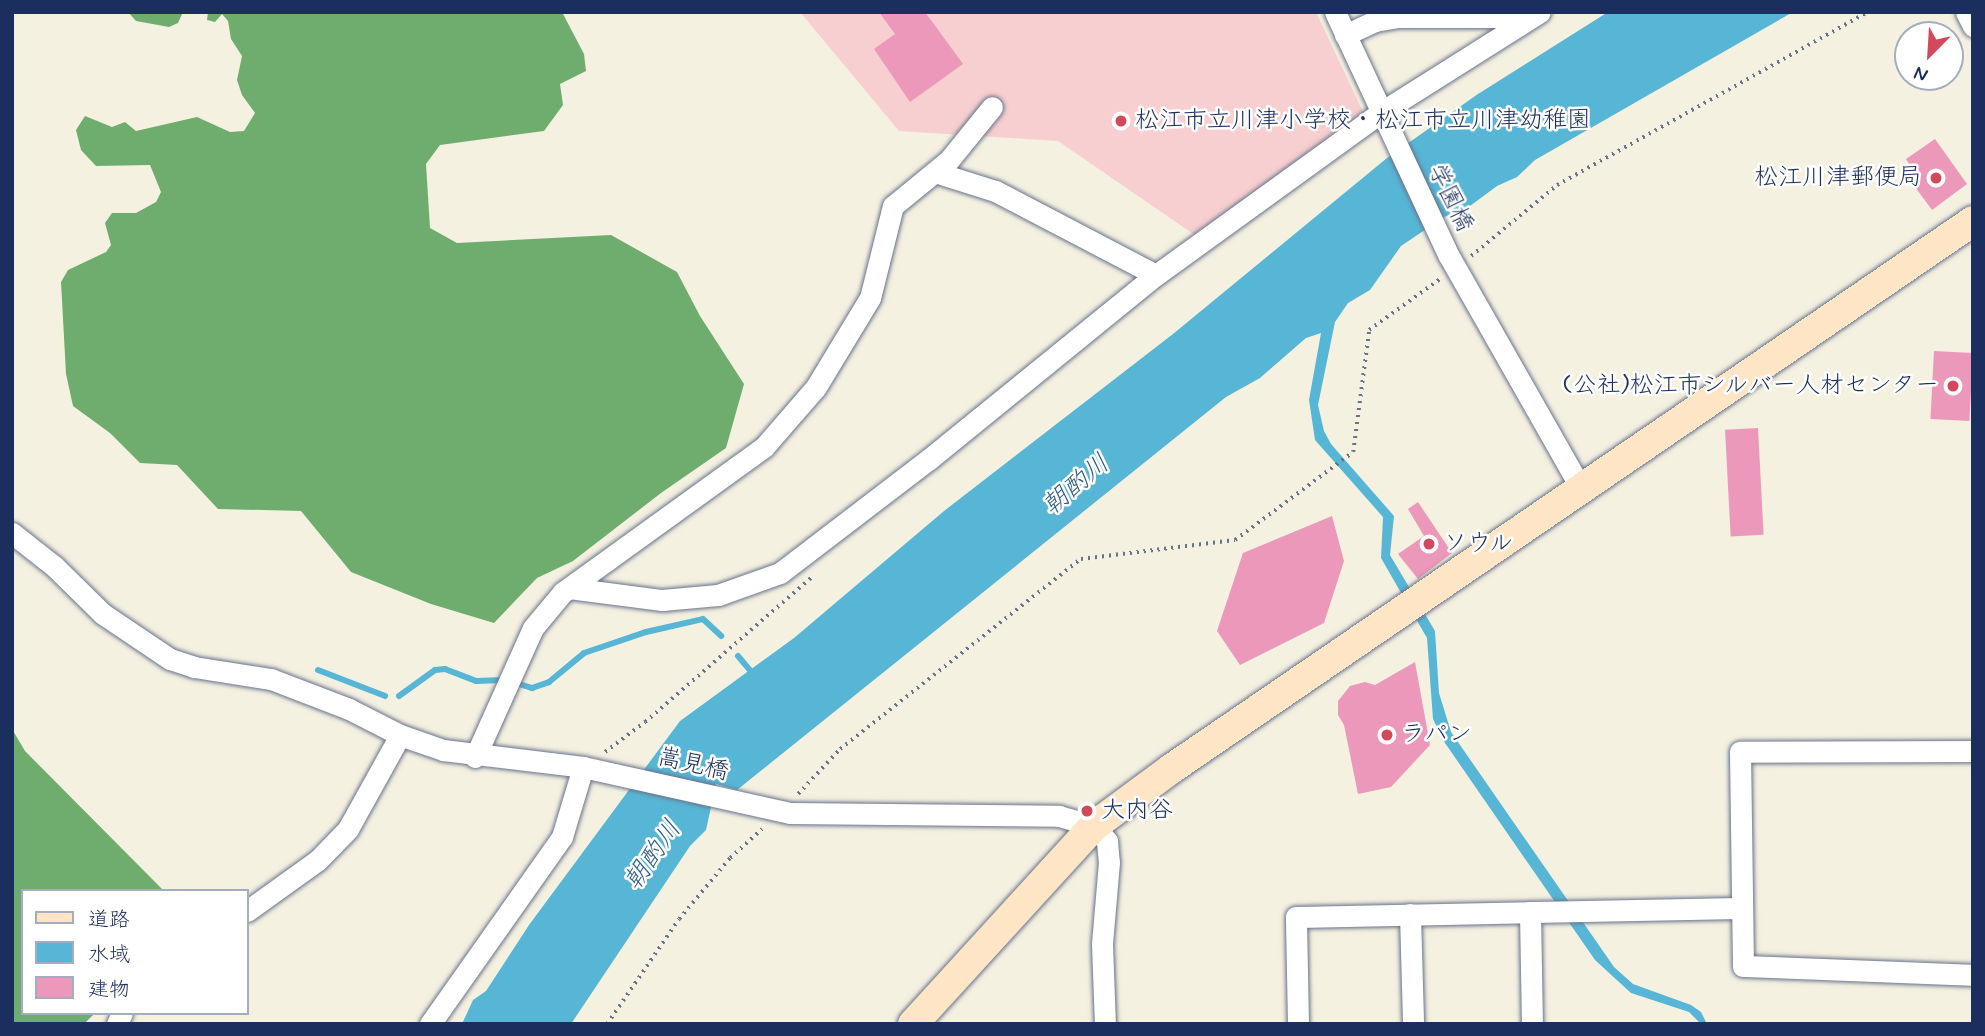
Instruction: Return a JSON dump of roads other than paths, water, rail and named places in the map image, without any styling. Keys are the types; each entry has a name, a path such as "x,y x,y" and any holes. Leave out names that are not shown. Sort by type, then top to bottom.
{"street":[{"name":"学園橋","path":"1335,12 1452,262 1581,488"},
{"path":"569,588 662,600 718,595 780,573 928,460 1156,275 1539,12"},
{"path":"1966,12 1973,26"},
{"path":"1345,35 1376,21 1397,17 1499,17 1520,24"},
{"path":"475,757 533,628 569,588 764,447 816,387 870,298 893,206 949,160 992,107"},
{"path":"934,172 995,191 1156,275"},
{"path":"913,1024 1094,826 1171,769 1973,221"},
{"name":"嵩見橋","path":"12,533 55,567 103,614 170,659 194,667 271,679 349,709 400,735 443,750 475,757 534,759 583,767 776,810 1059,816 1094,826"},
{"path":"248,910 318,860 348,829 400,735"},
{"path":"1973,751 1740,752 1743,966 1973,975"},
{"path":"430,1024 562,837 583,767"},
{"path":"1094,826 1107,841 1109,862 1102,944 1105,1024"},
{"path":"1298,1024 1296,917 1742,908"},
{"path":"1530,912 1532,1024"},
{"path":"1410,914 1413,1024"}],"water":[{"name":"朝酌川","path":"1608,12 1793,12 1535,160 1517,177 1497,186 1470,206 1444,217 1401,246 1370,290 1348,303 1335,322 1318,405 1324,431 1331,444 1394,516 1390,555 1435,631 1439,693 1451,732 1614,967 1633,984 1691,1005 1701,1012 1707,1024 1701,1024 1689,1012 1631,993 1595,960 1445,743 1433,719 1427,638 1381,558 1383,517 1315,440 1309,400 1321,333 1306,338 1260,378 1226,397 737,790 716,784 706,830 690,846 571,1024 462,1024 473,1000 486,991 529,925 680,721 794,638 944,511 1173,334 1387,158 1478,94"}],"waterway":[{"path":"519,684 532,688 549,682 584,653 646,632 703,619 721,636"},
{"path":"738,656 755,676"},
{"path":"399,696 435,670 445,669 476,681 503,680"},
{"path":"318,670 385,696"}],"place":[{"name":"松江市立川津小学校・松江市立川津幼稚園","path":"1121,121"},
{"name":"松江川津郵便局","path":"1936,178"},
{"name":"(公社)松江市シルバー人材センター","path":"1953,386"},
{"name":"ソウル","path":"1429,544"},
{"name":"ラパン","path":"1387,735"},
{"name":"大内谷","path":"1087,811"}]}
